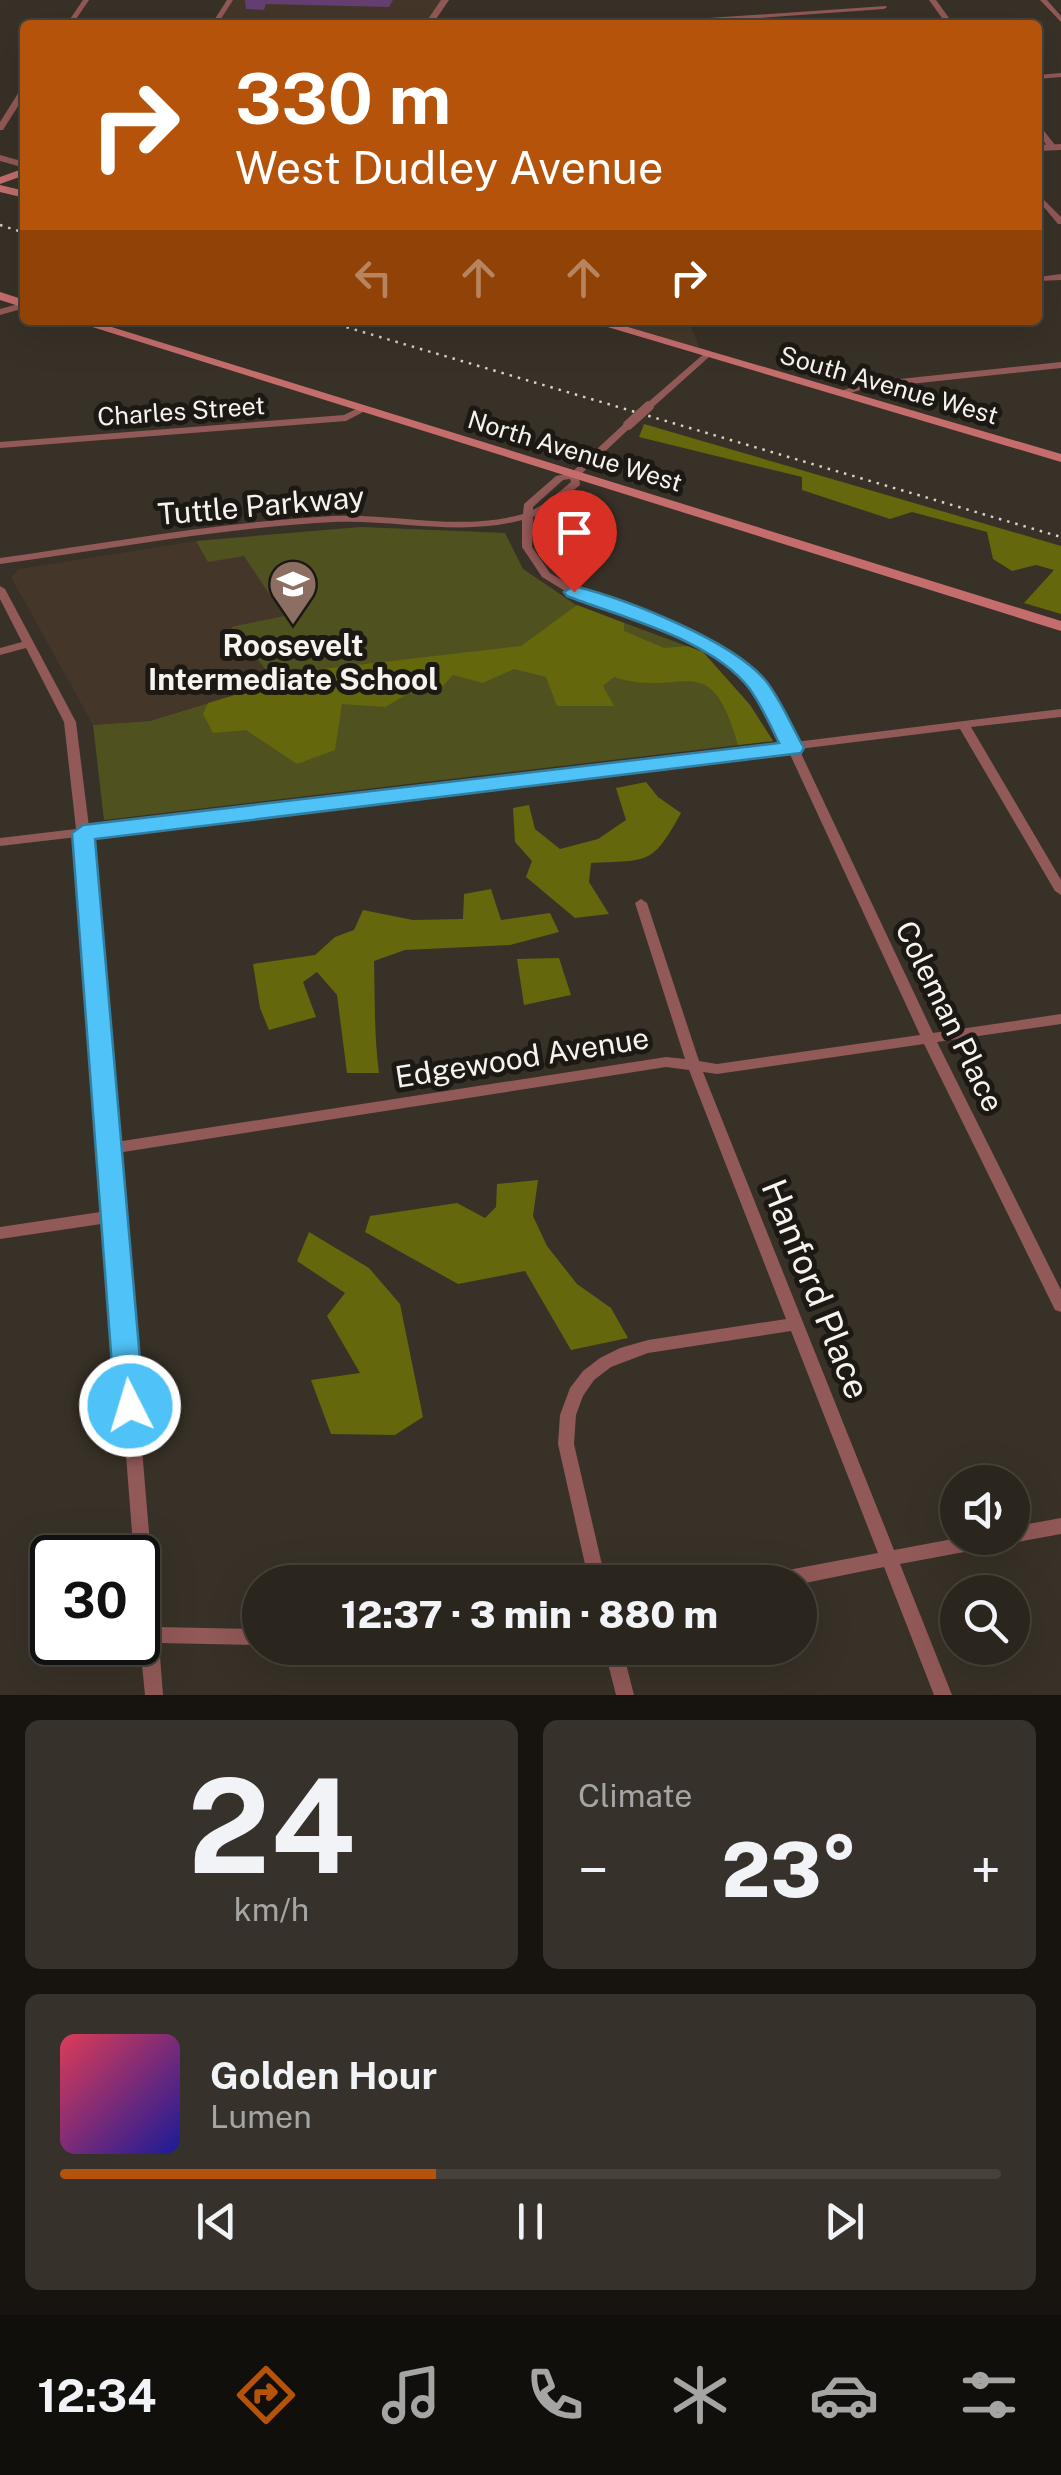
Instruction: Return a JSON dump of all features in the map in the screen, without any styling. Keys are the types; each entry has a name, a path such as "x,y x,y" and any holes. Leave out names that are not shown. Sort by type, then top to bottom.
{"main road":[{"name":"North Avenue West","path":"92,325 1061,626"},
{"name":"South Avenue West","path":"607,325 1061,458"}],"street":[{"path":"932,0 947,20"},
{"path":"1043,0 1061,20"},
{"path":"704,20 884,7"},
{"path":"0,128 20,97"},
{"path":"12,109 20,109"},
{"path":"1056,211 1061,222"},
{"name":"Tuttle Parkway","path":"0,561 270,524 372,518 474,526 545,511 576,483 574,475 706,355"},
{"path":"841,393 862,386 1061,365"},
{"name":"Charles Street","path":"0,445 346,418 362,409"},
{"path":"526,516 527,548 546,575 574,592 706,644 738,664 759,686 793,748"},
{"path":"0,589 70,722 83,833 140,1535"},
{"path":"0,652 28,644"},
{"path":"0,842 1061,713"},
{"path":"964,725 1056,875 1061,891"},
{"name":"Coleman Place","path":"793,748 929,1039 1061,1306"},
{"name":"Hanford Place","path":"640,903 694,1066 943,1695"},
{"name":"Edgewood Avenue","path":"110,1148 666,1062 716,1069 1061,1019"},
{"path":"0,1233 114,1216"},
{"path":"593,1565 566,1444 565,1424 578,1388 598,1366 636,1348 797,1324"},
{"path":"1030,1532 1061,1526"},
{"path":"817,1571 940,1548"},
{"path":"160,1634 242,1637"},
{"path":"151,1665 154,1695"},
{"path":"617,1665 625,1695"}],"shaded area":[{"path":"229,0 445,0 431,20 217,20"},
{"path":"630,325 690,325 700,348 629,329"},
{"path":"644,424 1061,546 1061,614 1024,603 1054,570 1036,565 1012,571 993,559 987,532 912,512 890,519 802,490 802,477 639,437"},
{"name":"Roosevelt Intermediate School","path":"361,527 505,533 523,569 577,605 322,669 150,721 93,725 11,577 19,569 196,541"},
{"path":"577,605 624,623 624,631 664,648 687,646 703,652 750,705 773,741 738,745 716,695 691,681 638,682 614,677 603,686 614,706 557,706 546,677 514,669 483,683 453,675 440,689 415,690 385,707 342,704 335,750 297,764 246,730 213,733 203,714 208,703 322,669 521,646"},
{"path":"646,782 658,797 681,813 663,843 646,857 591,863 589,882 609,914 575,918 526,877 532,861 515,842 513,808 529,805 535,829 560,849 598,839 626,820 616,788"},
{"path":"491,889 501,920 550,913 559,932 510,945 405,950 374,961 379,1073 347,1073 337,995 317,972 303,982 316,1017 269,1030 260,1008 253,964 315,955 335,937 354,930 363,910 413,920 463,919 464,894"},
{"path":"559,958 571,995 524,1005 517,959"},
{"path":"538,1180 533,1216 547,1246 577,1284 611,1308 628,1338 571,1350 525,1271 458,1284 365,1232 370,1216 457,1203 485,1218 496,1207 497,1184"},
{"path":"309,1232 369,1268 400,1304 423,1417 395,1435 331,1434 311,1380 360,1373 327,1316 345,1293 297,1261"}],"green space":[{"path":"361,527 505,533 523,569 576,605 703,652 750,705 773,741 104,820 93,725 150,721 301,675 274,680 231,627 284,616 244,556 208,562 196,541"}],"railway":[{"path":"0,225 20,231"},
{"path":"339,325 1061,537"}],"place":[{"name":"Roosevelt Intermediate School","path":"293,626"}],"route":[{"path":"130,1406 83,833 793,748 759,686 738,664 706,644 574,592"}]}
